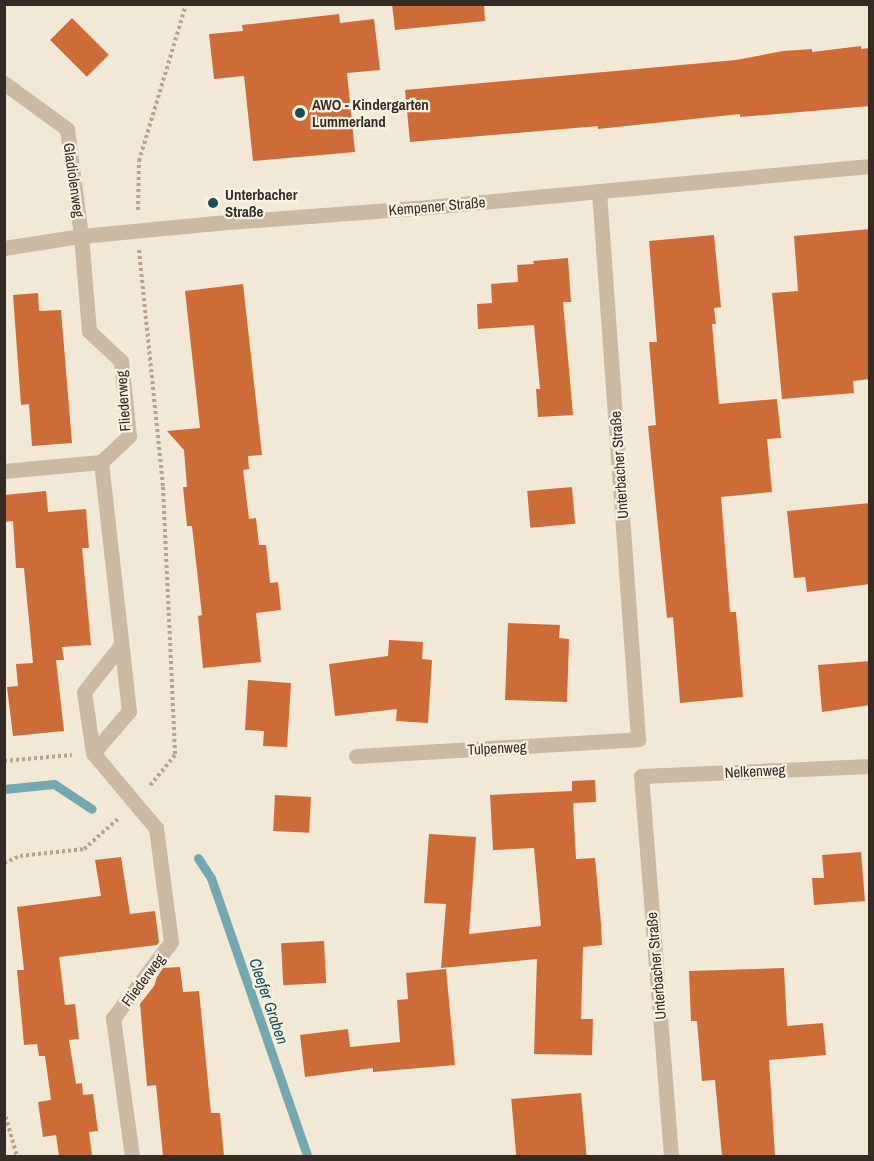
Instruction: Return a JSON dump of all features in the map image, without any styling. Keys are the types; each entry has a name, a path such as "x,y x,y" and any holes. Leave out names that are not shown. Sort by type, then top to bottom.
{"street":[{"name":"Gladiolenweg","path":"4,83 67,129 81,236"},
{"name":"Kempener Straße","path":"4,248 81,236 870,166"},
{"name":"Unterbacher Straße","path":"599,190 638,739"},
{"name":"Fliederweg","path":"81,236 89,330 120,361 129,436 101,462"},
{"path":"4,471 101,462 129,711 93,753"},
{"name":"Fliederweg","path":"121,645 84,692 93,753 134,805 156,828 171,942 113,1018 132,1156"},
{"name":"Tulpenweg","path":"356,756 638,739"},
{"name":"Nelkenweg","path":"641,776 870,766"},
{"name":"Unterbacher Straße","path":"641,776 671,1156"}],"path":[{"path":"4,863 20,856 84,849 134,805 175,755 163,486 137,231 139,161 186,4"},
{"path":"4,760 93,753"},
{"path":"4,1111 17,1156"}],"building":[{"path":"392,4 484,4 485,21 395,30"},
{"name":"AWO - Kindergarten Lummerland","path":"339,14 340,23 374,19 380,70 347,73 355,152 253,161 244,76 214,79 209,34 243,31 242,25"},
{"path":"72,18 109,55 87,77 50,40"},
{"path":"861,46 861,49 870,48 870,106 740,117 740,114 598,129 598,126 410,142 405,90 736,60 783,51 812,49 812,52"},
{"path":"870,229 870,379 853,381 854,393 782,399 772,293 798,291 794,236"},
{"path":"714,235 721,307 714,308 716,324 712,324 719,404 777,399 781,438 767,439 772,492 721,497 730,612 736,612 743,697 680,703 673,617 667,618 648,426 656,425 649,342 657,342 649,241"},
{"path":"568,258 571,302 563,302 573,415 538,417 536,389 540,389 534,325 478,329 477,304 492,303 491,284 518,282 517,265"},
{"path":"243,284 262,455 248,456 249,469 243,470 249,519 256,518 259,545 266,545 270,583 278,582 281,610 256,613 261,662 203,668 198,616 202,615 192,526 187,526 183,487 187,487 184,450 167,431 200,428 185,291"},
{"path":"38,293 39,311 61,310 72,443 32,446 29,404 21,405 13,295"},
{"path":"572,487 575,524 530,528 527,491"},
{"path":"46,491 48,512 86,509 89,548 82,548 91,645 62,647 64,660 56,660 64,731 13,736 7,687 18,686 16,664 33,663 24,568 16,568 13,521 4,522 4,495"},
{"path":"870,503 870,584 807,592 805,577 794,578 787,511"},
{"path":"508,623 560,625 559,638 569,639 567,702 505,700"},
{"path":"389,640 423,642 422,659 432,660 428,723 396,721 397,709 335,716 329,664 388,656"},
{"path":"870,661 870,705 822,712 818,665"},
{"path":"248,680 291,683 287,747 263,746 264,731 245,730"},
{"path":"595,780 596,802 573,803 576,859 595,858 601,924 602,945 583,947 581,1019 593,1019 592,1055 534,1054 537,959 441,968 446,904 424,903 429,834 476,837 469,934 541,926 534,848 493,850 490,795 572,791 572,781"},
{"path":"275,795 311,797 309,833 273,831"},
{"path":"861,852 865,901 814,905 812,878 824,878 822,855"},
{"path":"121,857 130,914 155,911 159,942 157,945 59,957 65,1005 75,1004 79,1039 69,1040 76,1084 82,1083 83,1095 93,1094 98,1131 89,1132 92,1156 59,1156 56,1135 43,1137 38,1102 51,1100 45,1056 39,1056 37,1044 24,1045 17,970 24,970 17,907 101,896 95,860"},
{"path":"324,941 326,983 283,985 281,943"},
{"path":"180,967 183,992 199,991 211,1113 220,1113 224,1156 163,1156 156,1085 147,1086 140,1004 154,986 163,968"},
{"path":"784,968 787,1026 823,1023 826,1055 769,1060 775,1156 722,1156 715,1080 702,1081 697,1021 691,1021 689,971"},
{"path":"446,969 455,1065 373,1072 373,1068 305,1077 300,1035 348,1029 350,1047 400,1042 397,1000 408,999 406,973"},
{"path":"581,1093 586,1156 516,1156 511,1099"}],"waterway":[{"name":"Cleefer Graben","path":"4,789 54,784 92,809"},
{"name":"Cleefer Graben","path":"198,858 211,878 307,1156"}],"place":[{"name":"AWO - Kindergarten Lummerland","path":"300,113"},
{"name":"Unterbacher Straße","path":"213,203"}]}
